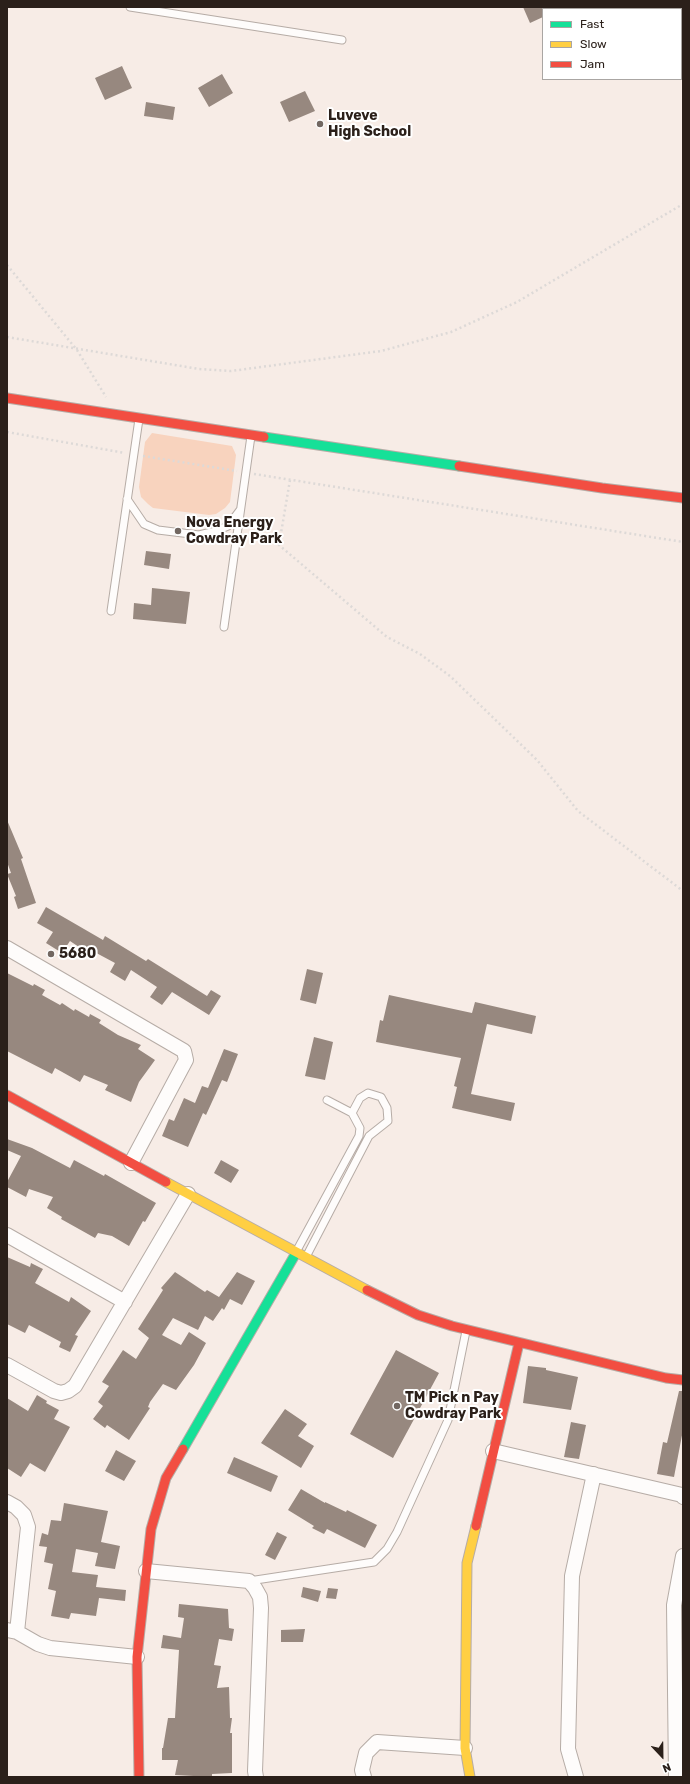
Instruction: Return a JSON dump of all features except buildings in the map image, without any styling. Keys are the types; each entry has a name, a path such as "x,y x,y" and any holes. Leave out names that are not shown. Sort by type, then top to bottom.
{"street":[{"path":"7,398 594,487 683,498"},
{"path":"7,948 184,1051 186,1060 131,1163"},
{"path":"7,1095 296,1253 418,1315 466,1330 666,1378 683,1380"},
{"path":"7,1365 54,1391 61,1393 68,1391 75,1386 188,1194"},
{"path":"7,1235 124,1302"},
{"path":"139,1777 137,1657 151,1529 166,1478 296,1253"},
{"path":"470,1777 465,1748 467,1563 519,1343"},
{"path":"493,1451 594,1474 683,1497"},
{"path":"576,1777 568,1749 572,1576 594,1474"},
{"path":"7,1502 16,1507 24,1516 28,1526 12,1631 38,1644 50,1648 137,1657"},
{"path":"676,1777 674,1605 683,1556"},
{"path":"146,1571 249,1581 255,1588 260,1598 261,1608 256,1777"},
{"path":"364,1777 362,1770 366,1753 377,1742 465,1748"}],"lane":[{"path":"130,7 342,40"},
{"path":"111,611 139,418"},
{"path":"224,627 251,435"},
{"path":"127,499 144,524 158,530 199,535 216,531 228,526 240,510"},
{"path":"306,1258 369,1136 388,1121 387,1108 381,1097 368,1093 360,1098 352,1112"},
{"path":"296,1253 359,1136 360,1128 352,1112 327,1100"},
{"path":"249,1581 374,1562 387,1549 397,1532 448,1420 466,1330"}],"path":[{"path":"7,336 77,350 199,369 231,370 380,351 451,332 517,302 683,204"},
{"path":"7,265 77,350 117,415"},
{"path":"7,432 290,480 683,542"},
{"path":"290,480 279,545 387,637 420,654 450,676 537,760 578,811 683,891"}],"shaded area":[{"path":"152,433 232,446 236,455 230,502 225,508 216,514 209,515 153,508 141,497 139,487 145,442"}],"traffic: fast":[{"path":"264,437 459,466"},
{"path":"183,1449 296,1253"}],"traffic: slow":[{"path":"166,1182 367,1290"},
{"path":"470,1777 465,1748 467,1563 476,1526"}],"traffic: jam":[{"path":"7,398 264,437"},
{"path":"459,466 602,488 683,498"},
{"path":"7,1095 166,1182"},
{"path":"367,1290 418,1315 452,1326 666,1378 683,1380"},
{"path":"476,1526 519,1343"},
{"path":"139,1777 137,1657 151,1529 166,1478 183,1449"}],"place":[{"name":"Luveve High School","path":"320,124"},
{"name":"Nova Energy Cowdray Park","path":"178,531"},
{"name":"5680","path":"51,954"},
{"name":"TM Pick n Pay Cowdray Park","path":"397,1406"}]}
